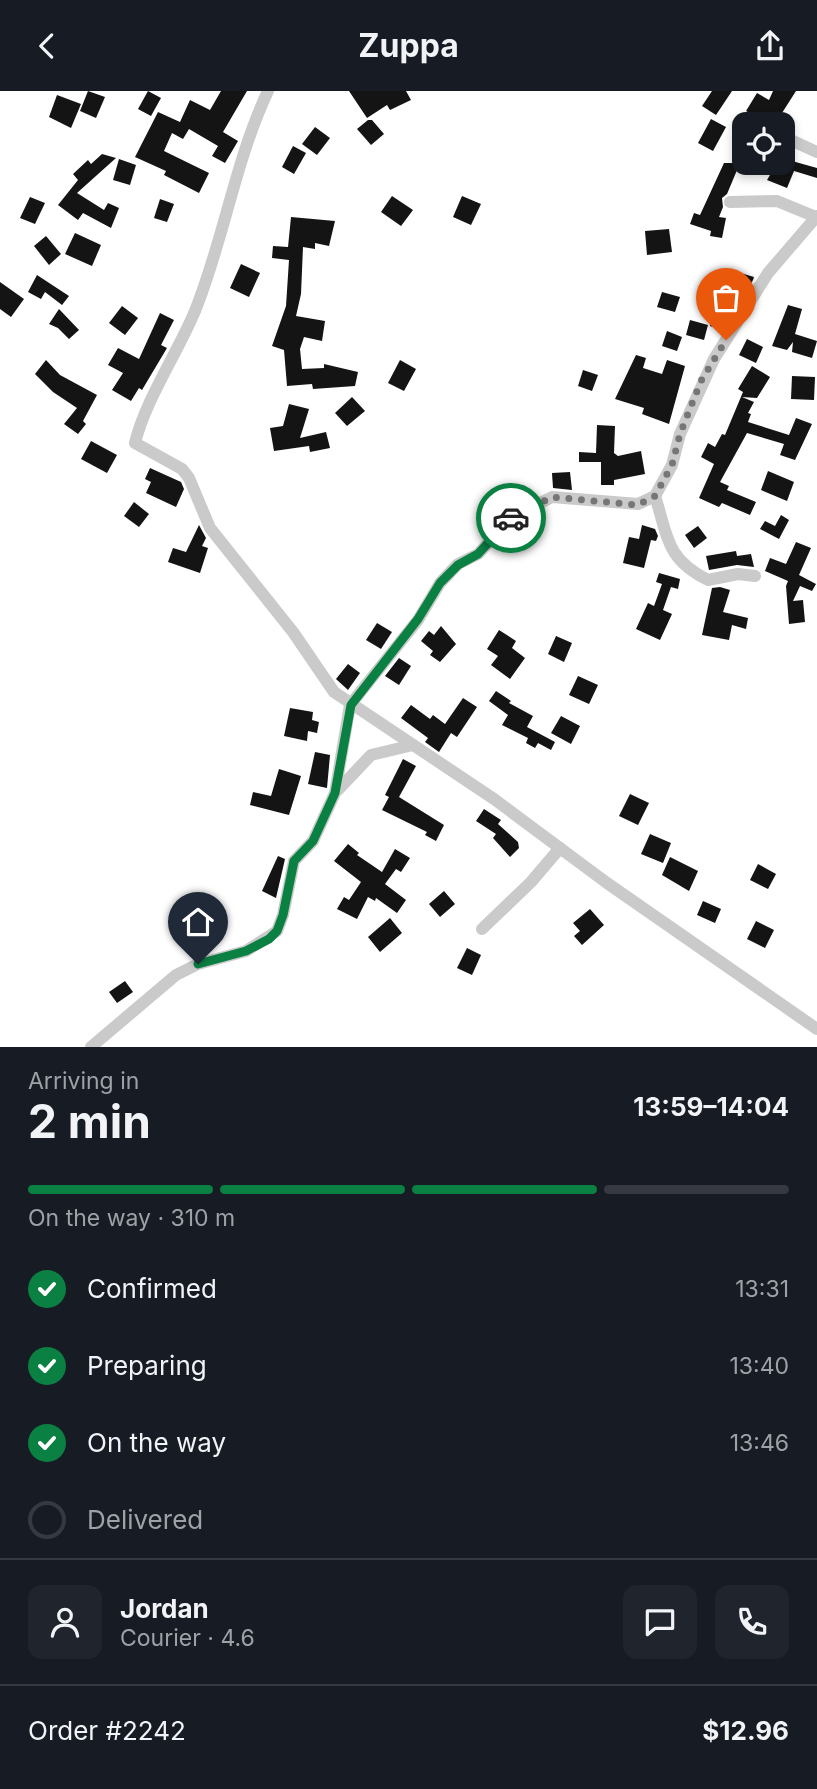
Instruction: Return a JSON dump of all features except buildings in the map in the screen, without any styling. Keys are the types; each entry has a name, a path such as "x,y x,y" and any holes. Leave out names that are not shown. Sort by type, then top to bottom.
{"street":[{"path":"268,91 247,144 230,208 194,312 135,443 182,470 189,478 210,528 293,632 328,684 351,705 413,745 817,1030"},
{"path":"795,142 817,152"},
{"path":"91,1047 176,975 198,964 246,951 269,939 283,915 294,861 313,841 335,793 351,705 418,619 440,583 458,565 478,554 511,518 552,497 638,505 655,496 672,465 680,434 714,359 768,273 816,216 777,201 730,202"},
{"path":"655,496 674,554 683,566 708,580 738,574 755,576"},
{"path":"335,793 371,755 413,745"},
{"path":"482,929 531,882 560,848"}],"way so far":[{"path":"511,518 552,497 638,505 655,496 672,465 680,434 701,381 726,340"}],"route":[{"path":"198,964 246,951 269,939 277,931 294,861 298,853 313,841 335,793 351,705 418,619 440,583 458,565 478,554 497,530 511,518"}]}
